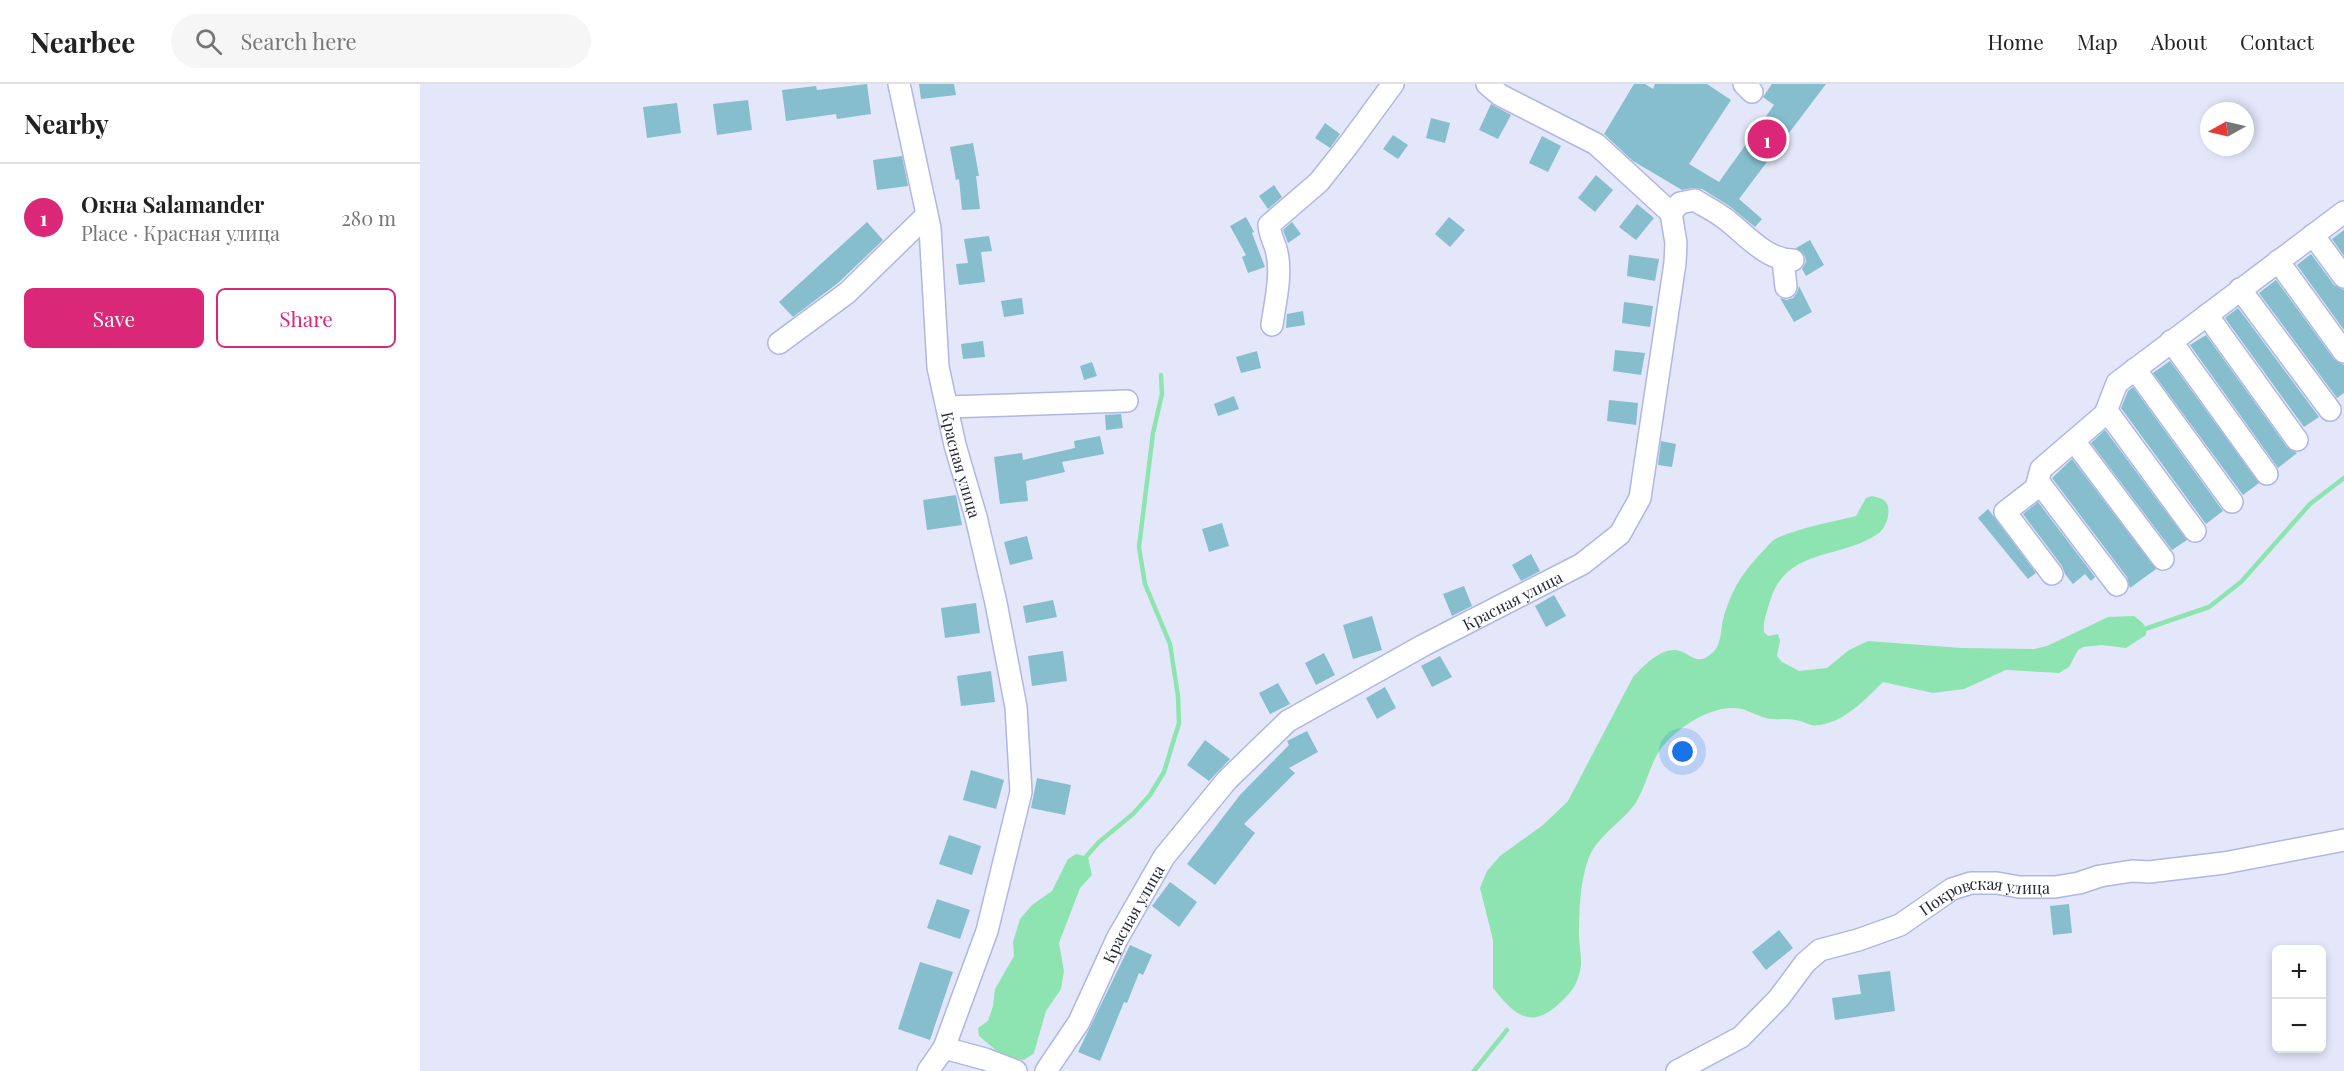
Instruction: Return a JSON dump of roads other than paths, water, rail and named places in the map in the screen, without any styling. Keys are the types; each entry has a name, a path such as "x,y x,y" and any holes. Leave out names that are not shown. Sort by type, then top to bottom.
{"street":[{"name":"Красная улица","path":"899,84 930,228 938,367 955,445 979,528 1017,707 1021,792 987,931 944,1048 928,1071"},
{"path":"1272,325 1278,272 1277,253 1270,238 1269,225 1319,182 1393,84"},
{"path":"1487,84 1500,95 1596,144 1671,213 1680,203 1695,200 1724,217 1758,246 1788,260 1786,287"},
{"path":"2052,574 2005,512 2036,488 2041,469 2107,411 2116,383 2344,212"},
{"name":"Красная улица","path":"1046,1071 1079,1022 1116,939 1164,857 1227,780 1288,721 1424,645 1582,564 1620,534 1640,498 1675,263 1676,243 1671,213"},
{"path":"779,343 848,293 927,215"},
{"path":"2313,235 2344,277"},
{"path":"2278,261 2344,352"},
{"path":"2240,290 2330,410"},
{"path":"2207,315 2297,440"},
{"path":"2171,341 2267,474"},
{"path":"2135,369 2232,502"},
{"path":"947,407 1127,401"},
{"path":"2107,411 2195,531"},
{"path":"2074,441 2163,559"},
{"path":"2038,481 2117,585"},
{"name":"Покровская улица","path":"1677,1071 1741,1037 1779,998 1805,963 1820,950 1900,925 1952,889 1971,883 2055,887 2079,883 2100,876 2223,863 2344,840"},
{"path":"944,1048 985,1059 1016,1071"}],"waterway":[{"path":"1083,860 1150,795 1164,772 1179,723 1178,696 1170,644 1145,584 1139,547 1153,433 1162,394 1161,375"},
{"path":"2142,630 2209,607 2241,582 2310,504 2344,478"},
{"path":"1474,1071 1507,1030"}],"place":[{"name":"Окна Salamander","path":"1767,139"}]}
